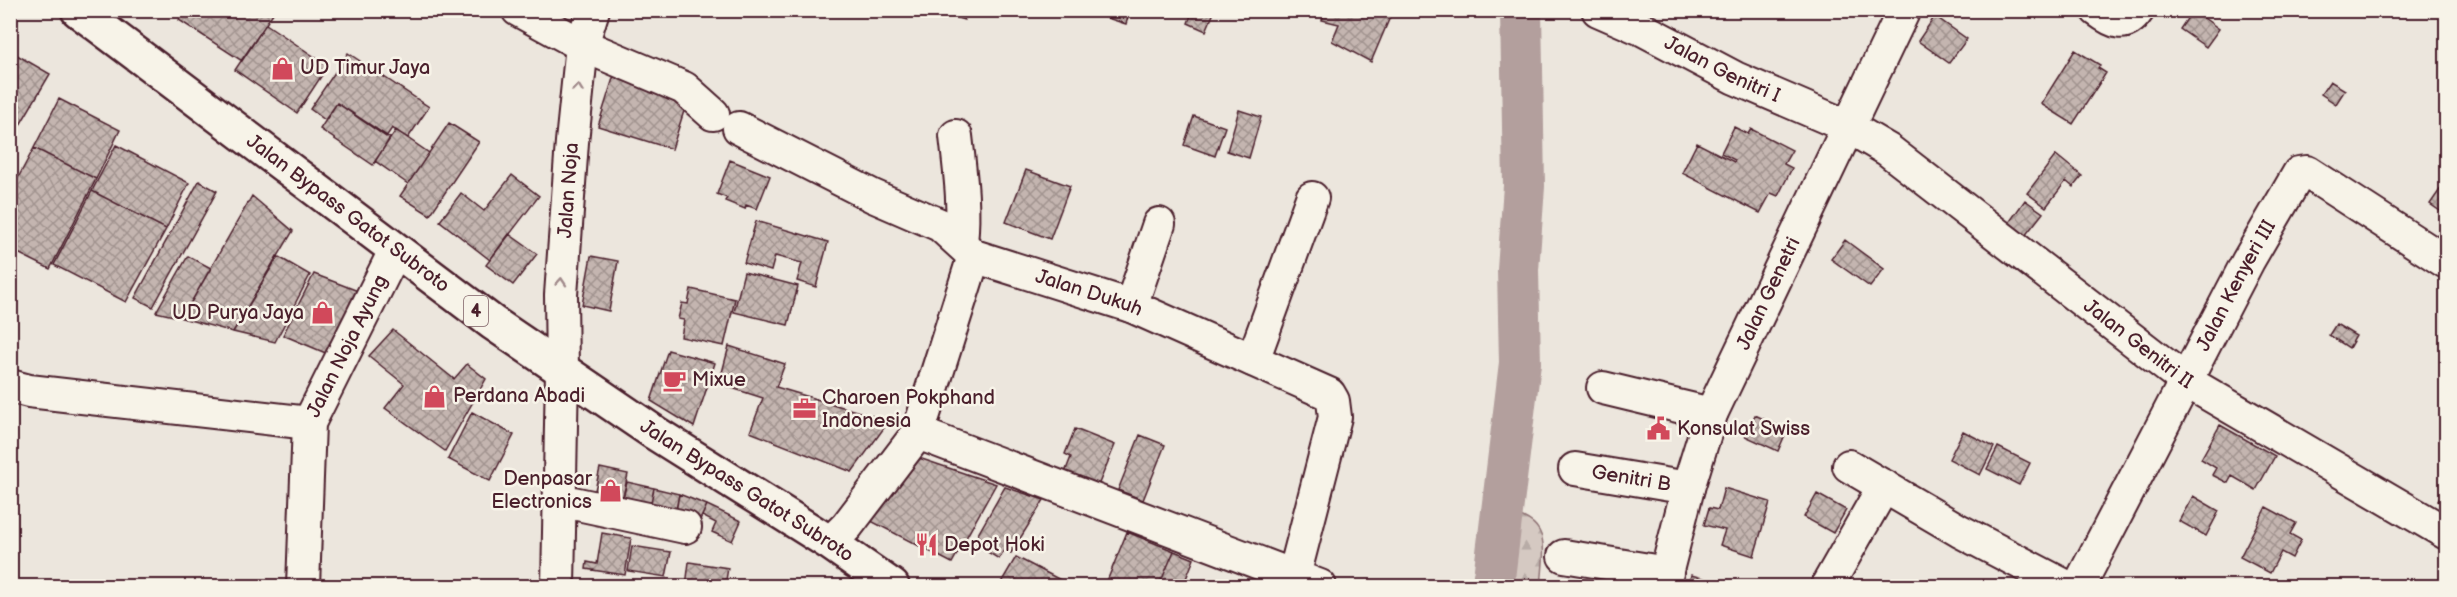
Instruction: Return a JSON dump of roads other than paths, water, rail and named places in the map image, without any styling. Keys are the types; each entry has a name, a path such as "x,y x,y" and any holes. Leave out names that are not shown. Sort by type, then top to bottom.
{"highway":[{"name":"Jalan Bypass Gatot Subroto","path":"78,10 394,251 562,356 892,586"}],"street":[{"path":"518,10 582,45 684,88 726,121 873,196 940,225 968,249"},
{"name":"Jalan Noja","path":"558,586 562,272 582,45 593,10"},
{"name":"Jalan Genitri I","path":"1598,10 1644,30 1846,133"},
{"name":"Jalan Genetri","path":"1665,580 1688,488 1711,414 1904,10"},
{"path":"2097,10 2113,22 2119,23 2126,22 2138,10"},
{"path":"1846,133 1862,149 1953,215"},
{"name":"Jalan Genitri II","path":"1846,133 1888,150 2186,381 2446,533"},
{"path":"830,543 847,526 918,433 968,249 963,222 962,186 956,136"},
{"name":"Jalan Kenyeri III","path":"2079,586 2248,261 2299,173 2307,172 2446,262"},
{"path":"1252,360 1312,198"},
{"path":"1131,306 1159,224"},
{"name":"Jalan Dukuh","path":"968,249 1131,306 1329,394 1333,401 1335,417 1307,581"},
{"name":"Jalan Noja Ayung","path":"303,586 309,423 394,251"},
{"path":"10,386 29,392 309,423"},
{"path":"1603,388 1711,414"},
{"path":"918,433 1307,581"},
{"path":"1849,466 1960,531 2065,586"},
{"name":"Genitri B","path":"1575,469 1688,488"},
{"path":"1827,586 1884,486"},
{"path":"560,500 685,527"},
{"path":"1564,556 1665,580"}],"waterway":[{"path":"1493,586 1520,363 1518,270 1524,186 1521,10"}],"place":[{"name":"UD Timur Jaya","path":"282,68"},
{"name":"UD Purya Jaya","path":"322,313"},
{"name":"Mixue","path":"674,380"},
{"name":"Perdana Abadi","path":"435,396"},
{"name":"Charoen Pokphand Indonesia","path":"804,409"},
{"name":"Konsulat Swiss","path":"1659,429"},
{"name":"Denpasar Electronics","path":"610,491"},
{"name":"Depot Hoki","path":"926,545"}]}
